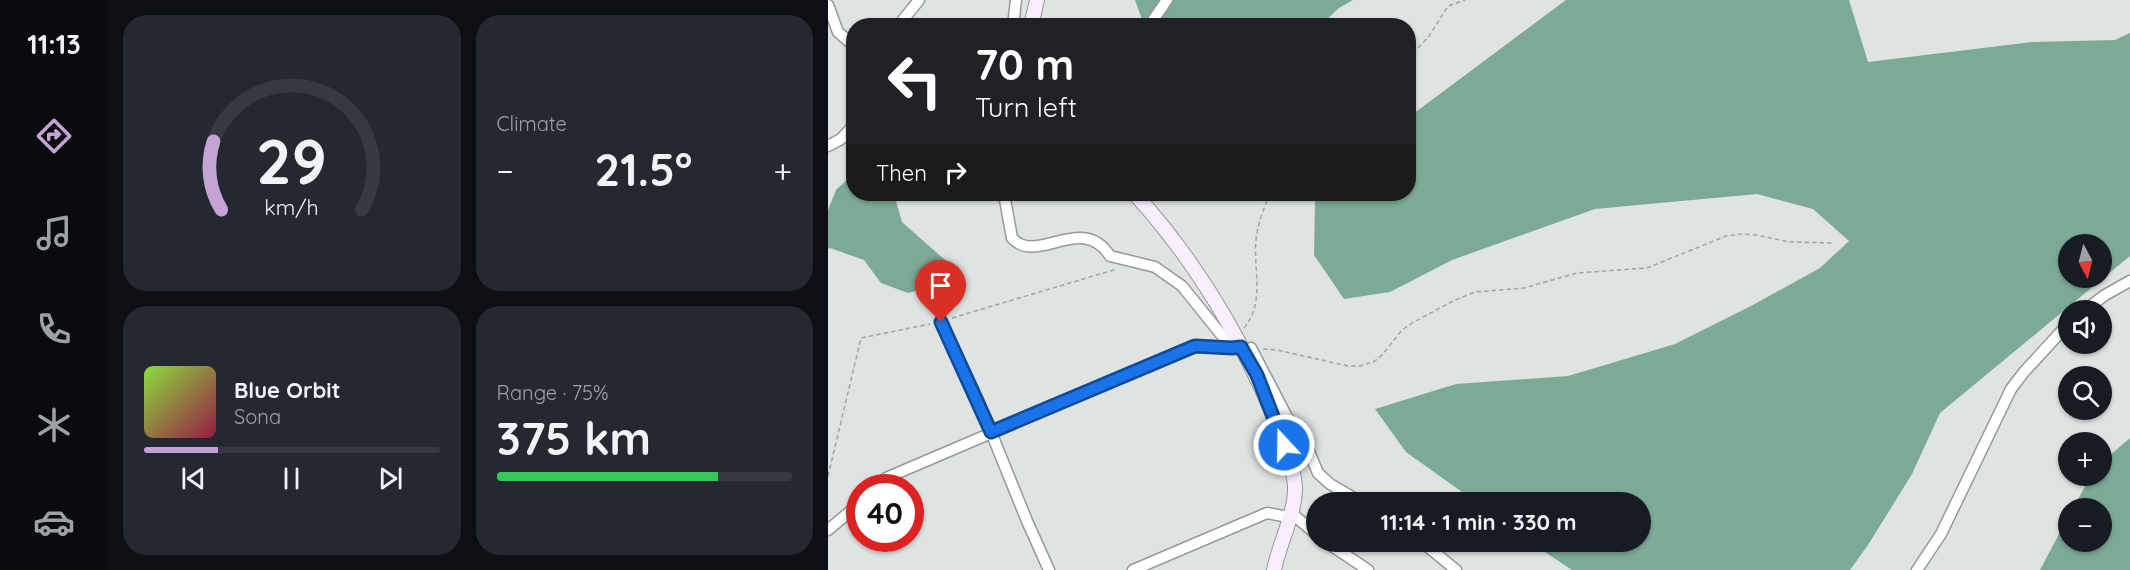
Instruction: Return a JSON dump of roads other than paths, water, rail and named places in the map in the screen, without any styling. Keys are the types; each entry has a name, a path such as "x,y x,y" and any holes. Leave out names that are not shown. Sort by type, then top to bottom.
{"street":[{"path":"900,18 908,0"},
{"path":"904,18 919,0"},
{"path":"1014,18 1016,0"},
{"path":"1033,18 1037,0"},
{"path":"1155,18 1167,0"},
{"path":"828,5 838,32 846,41"},
{"path":"828,146 846,134"},
{"path":"1005,201 1012,238 1017,244 1028,247 1075,238 1093,239 1101,244 1110,256 1155,267 1182,286 1240,345 1305,442 1318,473 1344,492"},
{"path":"1141,201 1184,253 1240,345 1257,375 1289,458 1295,487 1291,512 1274,570"},
{"path":"2098,300 2130,281"},
{"path":"941,322 991,432 1049,570"},
{"path":"1917,570 1941,534 2011,389 2058,335"},
{"path":"895,474 1195,346 1240,345"},
{"path":"1132,570 1267,513 1291,512 1306,526"},
{"path":"828,530 846,515"},
{"path":"1341,552 1368,570"},
{"path":"1434,552 1456,570"}]}
